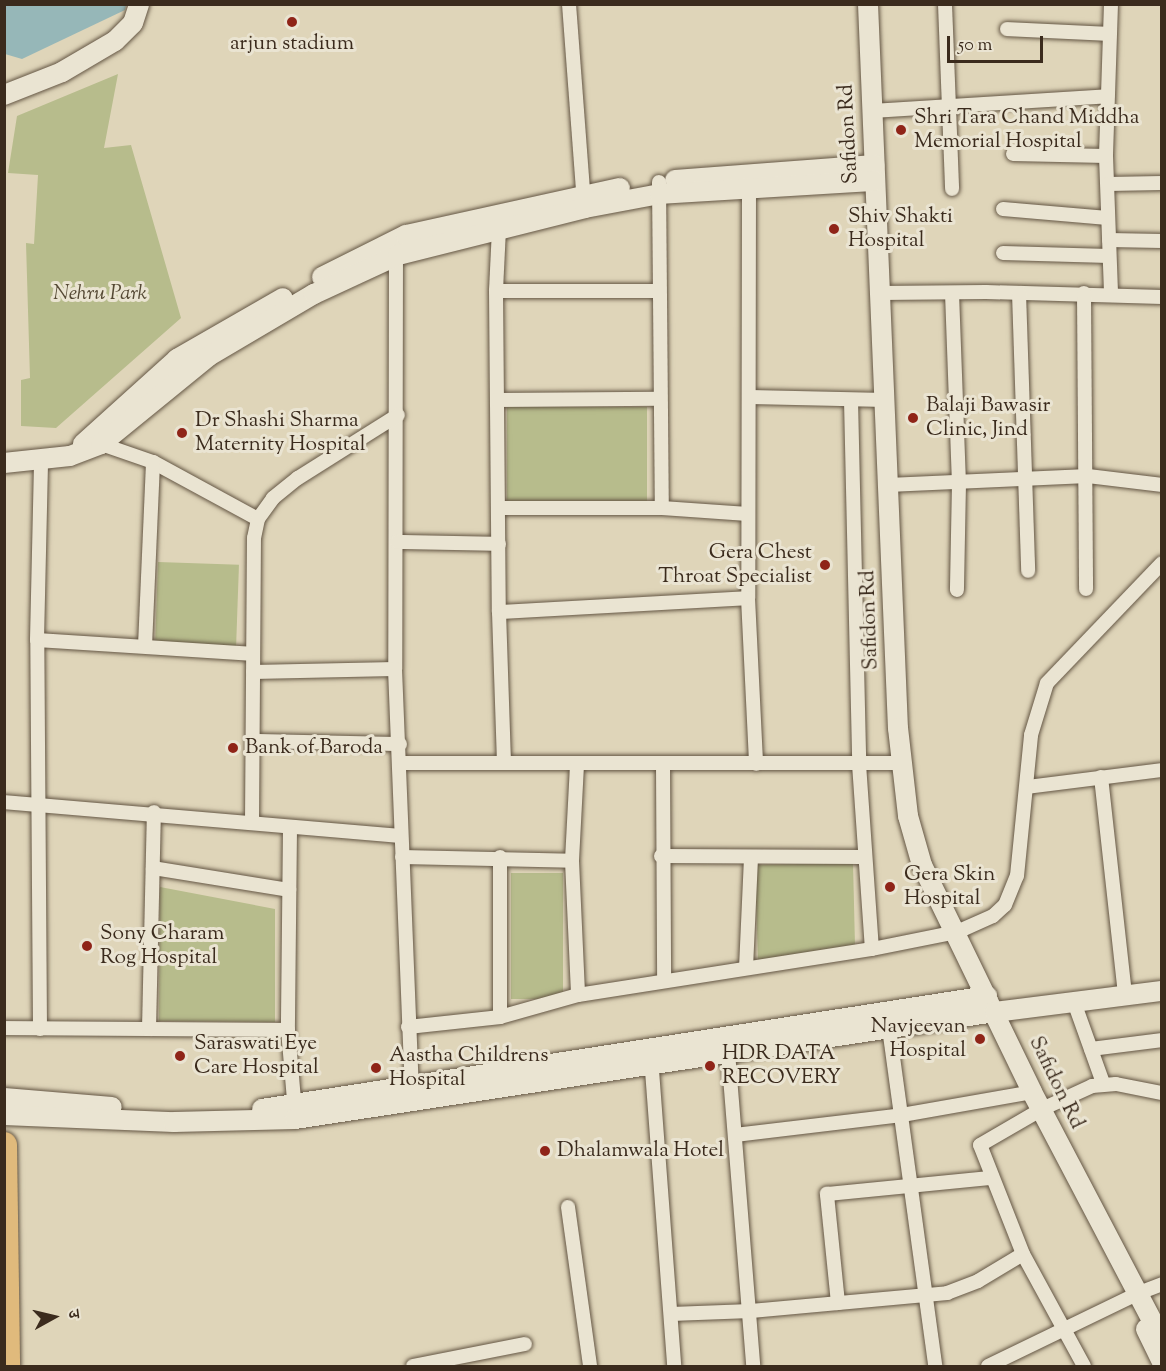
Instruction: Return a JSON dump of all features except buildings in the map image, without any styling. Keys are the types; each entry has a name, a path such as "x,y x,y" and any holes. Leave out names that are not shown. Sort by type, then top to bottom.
{"highway":[{"path":"4,1145 7,1366"}],"street":[{"path":"4,95 62,72 115,41 132,23 139,4"},
{"path":"569,4 584,201"},
{"name":"Safidon Rd","path":"868,4 901,763 909,816 922,865 1084,1193 1101,1218 1135,1295 1161,1363"},
{"path":"945,4 952,189"},
{"path":"1111,4 1106,156 1111,295"},
{"path":"1007,29 1109,34"},
{"path":"872,111 950,104 1108,96"},
{"path":"1013,154 1106,156"},
{"path":"660,188 749,188 875,173"},
{"path":"70,456 193,347 396,247 584,201 660,188 875,173"},
{"path":"1108,184 1161,183"},
{"path":"660,188 658,291 662,508"},
{"path":"749,188 748,597 756,764"},
{"path":"4,463 70,456 102,444 209,356 396,247 499,229 584,201"},
{"path":"1003,209 1108,218"},
{"path":"499,229 496,291 497,400 499,612 504,763"},
{"path":"1109,240 1161,241"},
{"path":"396,247 398,415 395,669 400,744 400,836 412,1096"},
{"path":"1003,253 1109,256"},
{"path":"496,291 658,291"},
{"path":"880,293 1084,293 1161,297"},
{"path":"952,293 958,483 957,590"},
{"path":"1019,293 1028,572"},
{"path":"1084,293 1088,476 1086,589"},
{"path":"750,397 886,400"},
{"path":"497,400 660,399"},
{"path":"851,400 859,764 863,857 872,949"},
{"path":"252,822 254,741 251,654 254,538 258,519 273,498 298,478 398,415"},
{"path":"102,444 153,462 258,519"},
{"path":"40,1029 37,640 41,460"},
{"path":"145,646 153,462"},
{"path":"888,485 1088,476 1161,485"},
{"path":"499,508 662,508 748,514"},
{"path":"397,542 499,544"},
{"path":"408,1027 500,1017 578,995 872,949 957,933 993,916 1009,898 1017,876 1031,735 1047,683 1161,563"},
{"path":"499,612 748,597"},
{"path":"37,640 251,654"},
{"path":"253,672 395,669"},
{"path":"254,741 400,744"},
{"path":"400,763 577,765 901,763"},
{"path":"663,764 661,856 664,980"},
{"path":"577,765 572,861 578,995"},
{"path":"1027,787 1161,770"},
{"path":"1101,777 1125,995"},
{"path":"4,802 39,802 252,822 290,828 400,836"},
{"path":"148,1029 154,812"},
{"path":"290,828 288,1030 295,1112"},
{"path":"661,856 863,857"},
{"path":"402,857 500,857 572,861"},
{"path":"500,857 500,1017"},
{"path":"746,968 751,858"},
{"path":"153,868 289,891"},
{"path":"4,1115 206,1123 412,1096 650,1056 991,1004 1074,1002 1161,991"},
{"path":"1074,1002 1103,1083"},
{"path":"650,1056 728,1052 888,1028 991,1004"},
{"path":"4,1028 288,1030"},
{"path":"888,1028 902,1114 935,1366"},
{"path":"1091,1049 1161,1040"},
{"path":"728,1052 751,1311 753,1366"},
{"path":"650,1056 674,1366"},
{"path":"735,1135 1037,1100 1103,1083 1161,1093"},
{"path":"4,1098 186,1111 295,1112"},
{"path":"1037,1100 981,1141 990,1178 1023,1254 1066,1329 1084,1366"},
{"path":"838,1303 825,1197 837,1192 912,1187 990,1178"},
{"path":"568,1207 590,1366"},
{"path":"671,1314 751,1311 925,1295 962,1289 1023,1254"},
{"path":"988,1366 1161,1284"},
{"name":"Safidon Rd","path":"1135,1295 1161,1340"},
{"path":"413,1366 525,1344"},
{"path":"1156,1366 1161,1363"}],"green space":[{"name":"Nehru Park","path":"118,74 104,148 131,145 181,318 56,428 21,426 21,380 30,378 26,243 34,244 38,175 8,173 17,116"},
{"path":"507,407 647,407 647,515 507,515"},
{"path":"158,562 239,565 236,658 155,655"},
{"path":"853,863 855,946 758,961 755,865"},
{"path":"511,873 563,873 563,999 511,999"},
{"path":"160,887 275,909 275,1022 159,1021"}],"water":[{"path":"5,4 126,5 125,10 22,59 5,54"}],"place":[{"name":"arjun stadium","path":"292,22"},
{"name":"Shri Tara Chand Middha Memorial Hospital","path":"901,130"},
{"name":"Shiv Shakti Hospital","path":"834,229"},
{"name":"Balaji Bawasir Clinic, Jind","path":"913,418"},
{"name":"Dr Shashi Sharma Maternity Hospital","path":"182,433"},
{"name":"Gera Chest Throat Specialist","path":"825,565"},
{"name":"Bank of Baroda","path":"233,748"},
{"name":"Gera Skin Hospital","path":"890,887"},
{"name":"Sony Charam Rog Hospital","path":"87,946"},
{"name":"Navjeevan Hospital","path":"980,1039"},
{"name":"Saraswati Eye Care Hospital","path":"180,1056"},
{"name":"HDR DATA RECOVERY","path":"710,1066"},
{"name":"Aastha Childrens Hospital","path":"376,1068"},
{"name":"Dhalamwala Hotel","path":"545,1151"}]}
